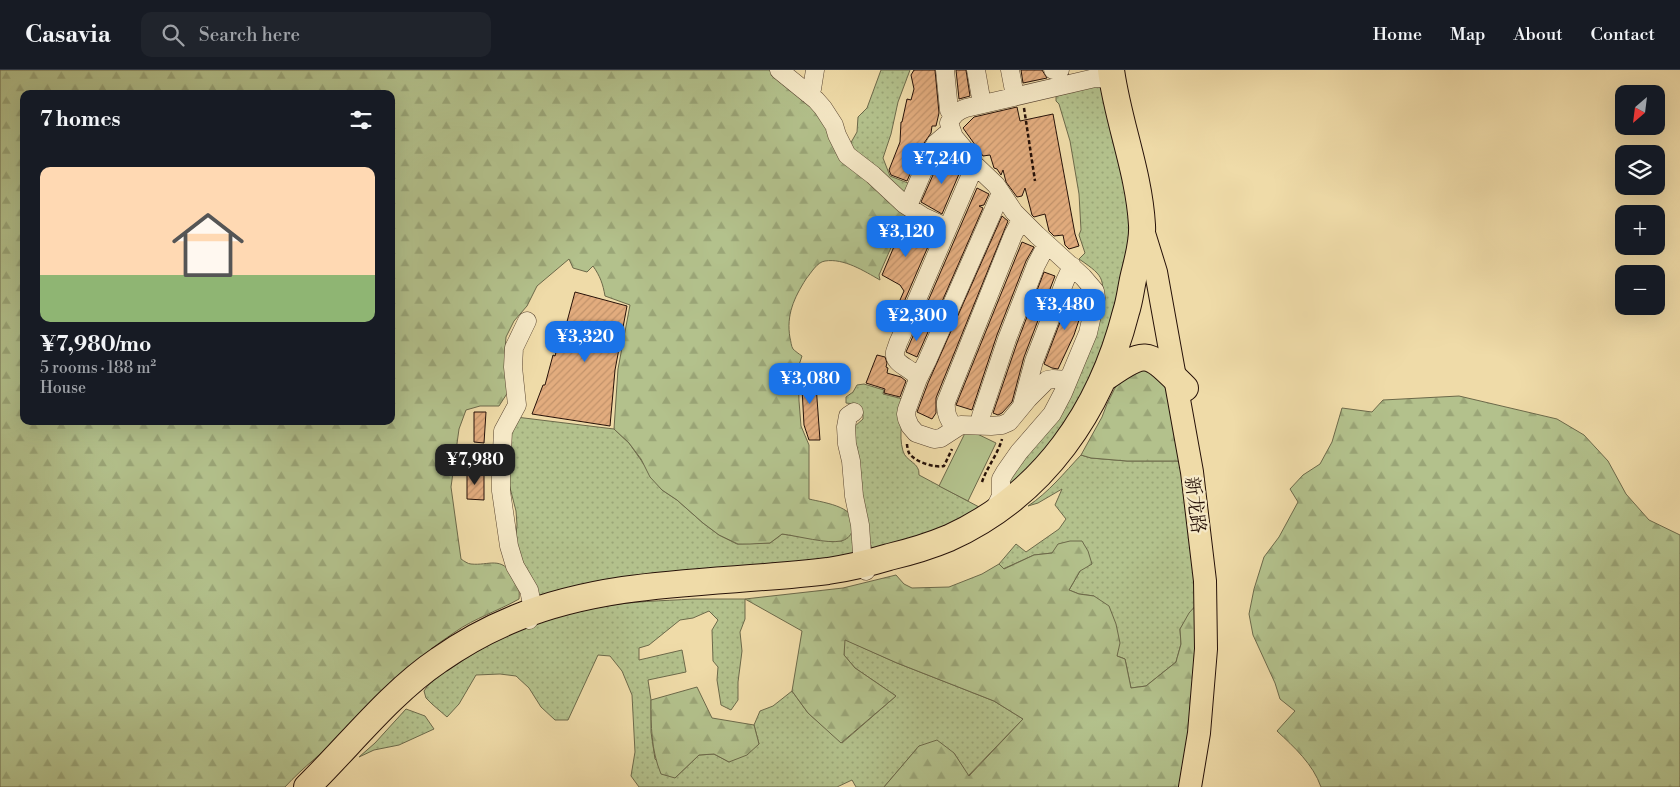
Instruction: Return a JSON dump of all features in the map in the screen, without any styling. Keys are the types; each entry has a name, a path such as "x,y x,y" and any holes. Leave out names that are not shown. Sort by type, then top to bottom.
{"highway":[{"path":"307,787 392,699 437,661 481,635 529,616 606,599 812,580 865,567 901,562 966,537 994,516 1011,508 1051,475 1090,424 1100,406 1108,375 1131,325 1149,236 1116,73"},
{"path":"1108,375 1130,360 1146,357 1156,360 1180,383"},
{"path":"319,787 376,725 430,676 481,642 529,616"}],"main road":[{"name":"新龙路","path":"1149,236 1212,542 1215,653 1207,734 1199,787"},
{"name":"新龙路","path":"1180,383 1205,581 1206,649 1199,733 1190,787"}],"street":[{"path":"779,70 816,100 829,116 847,155 873,175 899,200 924,217 948,228"},
{"path":"807,93 812,89 815,70"},
{"path":"945,70 951,123 975,165 996,185 1009,206 1021,220 1091,284 1096,298 1088,333 1061,398 1052,414 1019,452 1001,479 1001,496 994,516"},
{"path":"976,70 982,104"},
{"path":"1010,70 1019,100"},
{"path":"1054,70 1060,70"},
{"path":"908,206 932,150 959,110 982,104 1019,100 1079,76 1095,78 1116,73"},
{"path":"918,379 912,371 899,363 895,354 975,165"},
{"path":"1001,193 918,379 906,414 910,426 916,433 934,439 941,438 961,425 1002,425 1009,422 1047,380 1053,378 1068,380"},
{"path":"955,428 948,418 945,409 946,402 1013,235 1021,220"},
{"path":"980,424 1007,339 1036,265 1047,244"},
{"path":"1021,408 1034,361 1072,266"},
{"path":"911,313 941,326"},
{"path":"526,321 514,348 513,367 517,405 503,431 501,491 509,546 515,566 530,590 532,604 529,616"},
{"path":"854,412 848,416 846,427 865,567"}],"path":[{"path":"1019,100 1035,181"},
{"path":"982,482 999,449 1002,438 1002,425"}],"green space":[{"path":"0,70 775,70 818,108 842,155 908,209 879,275 880,280 847,263 825,261 819,263 802,286 790,314 789,330 792,346 802,356 798,368 799,401 801,426 809,445 809,499 847,511 852,516 854,523 849,536 846,539 835,542 782,534 770,543 738,544 719,535 662,490 650,477 641,459 629,443 614,429 618,369 630,305 605,296 601,280 593,266 587,272 573,268 569,259 537,286 527,306 514,321 506,337 508,392 499,406 480,406 466,410 459,429 451,487 461,559 470,564 494,563 504,566 509,570 517,583 519,599 463,627 425,654 285,787 0,787"},
{"path":"881,70 910,70 898,102 891,134 883,158 890,176 913,185 908,199 849,146 857,132 858,117 867,108"},
{"path":"1103,86 1131,214 1127,284 1077,416 1010,489 1008,476 1100,312 1102,280 1095,271 1079,259 1085,253 1079,235 1081,230 1079,194 1070,141 1059,104 1056,101 1056,96"},
{"path":"1145,366 1166,385 1182,461 1127,461 1091,458 1081,455 1102,417 1118,382"},
{"path":"864,384 884,390 883,394 907,400 902,425 902,445 905,455 917,467 919,475 979,507 956,523 875,553 865,524 857,464 854,427 863,419 863,415 859,407 846,403 846,397 853,392 857,385"},
{"path":"1459,396 1557,419 1584,435 1608,461 1626,494 1649,520 1680,535 1680,787 1321,787 1308,763 1277,731 1295,711 1280,699 1275,683 1253,635 1249,614 1254,589 1264,557 1279,537 1298,502 1290,489 1303,475 1320,464 1332,442 1342,408 1372,412 1383,400"},
{"path":"516,417 614,429 629,443 662,490 719,535 737,544 770,543 782,534 842,541 855,526 856,558 542,602 529,579 515,542 516,511 507,476 506,453"},
{"path":"967,429 996,443 968,501 939,486"},
{"path":"1081,455 1091,458 1127,461 1182,461 1198,603 1180,629 1181,644 1176,662 1146,686 1131,688 1125,659 1117,656 1094,596 1079,594 1069,590 1080,571 1052,553 1034,555 1003,569 999,564 1016,544 1026,552 1059,529 1066,519 1055,505 1062,489 1038,503 1028,506 1050,488"},
{"path":"1082,541 1088,551 1092,564 1080,571 1069,590 1079,594 1094,596 1109,606 1116,624 1120,643 1117,656 1125,659 1131,688 1146,686 1176,662 1181,644 1180,629 1189,613 1198,603 1185,787 884,787 919,746 937,740 954,753 969,776 1023,719 994,701 897,663 845,640 844,655 855,668 896,696 841,743 808,713 792,691 802,631 745,599 843,588 896,575 904,584 912,588 949,587 982,574 999,564 1004,569 1034,555 1052,553 1058,544"},
{"path":"693,599 745,599 745,619 740,632 742,651 738,700 731,710 721,705 717,680 718,667 713,661 712,630 718,620 709,611 693,618 680,620 649,645 639,648 639,660 682,650 686,672 648,680 651,700 651,732 655,759 675,778 699,755 714,754 729,762 759,744 754,725 760,711 773,706 792,691 808,713 842,743 896,696 855,668 844,655 844,639 897,663 994,701 1023,719 968,776 954,753 919,746 884,787 856,787 852,780 837,787 639,787 631,776 635,752 632,695 622,671 610,656 598,655 568,720 555,720 541,707 529,688 516,676 500,674 476,675 459,704 447,717 426,698 424,691 431,683 475,653 509,635 545,621 563,615 612,605"},
{"path":"697,687 712,718 754,725 759,744 747,755 729,762 714,754 699,755 675,778 661,774 653,747 651,700"},
{"path":"406,709 425,716 434,729 399,745 374,750 359,757 375,743"}],"building":[{"path":"914,70 935,70 939,113 936,126 932,126 931,133 922,146 907,181 891,175 889,170 900,142 901,122 907,99 911,100 914,89 911,75"},
{"path":"956,70 966,70 970,96 959,99"},
{"path":"1021,70 1042,70 1047,78 1023,83"},
{"path":"1017,107 1020,121 1053,114 1075,234 1079,246 1069,249 1065,245 1063,235 1054,236 1049,231 1045,214 1034,217 1032,215 1025,188 1022,196 1017,197 1006,182 1003,170 1001,175 994,168 990,155 983,156 963,128 974,117"},
{"path":"941,157 962,167 942,214 921,202"},
{"path":"977,188 989,194 984,205 979,206 983,208 937,313 925,308"},
{"path":"1002,216 1008,221 936,398 936,413 932,419 917,412"},
{"path":"906,218 914,223 910,233 930,242 904,302 900,300 904,291 900,285 882,275"},
{"path":"1022,242 1034,247 1026,261 997,335 972,410 956,405"},
{"path":"1044,272 1055,276 1024,357 1012,402 998,415 993,413"},
{"path":"1072,291 1085,297 1083,308 1077,319 1079,320 1074,335 1058,369 1052,368 1044,364"},
{"path":"575,292 627,306 615,370 610,426 532,414 543,385 545,385 562,328 565,329"},
{"path":"917,327 928,332 917,357 906,352"},
{"path":"877,355 885,357 886,367 888,368 887,373 901,377 906,381 900,397 884,393 885,389 866,383"},
{"path":"801,370 815,371 820,440 809,440 804,425"},
{"path":"474,412 486,412 484,443 474,442"},
{"path":"467,471 484,473 484,500 467,499"}]}
